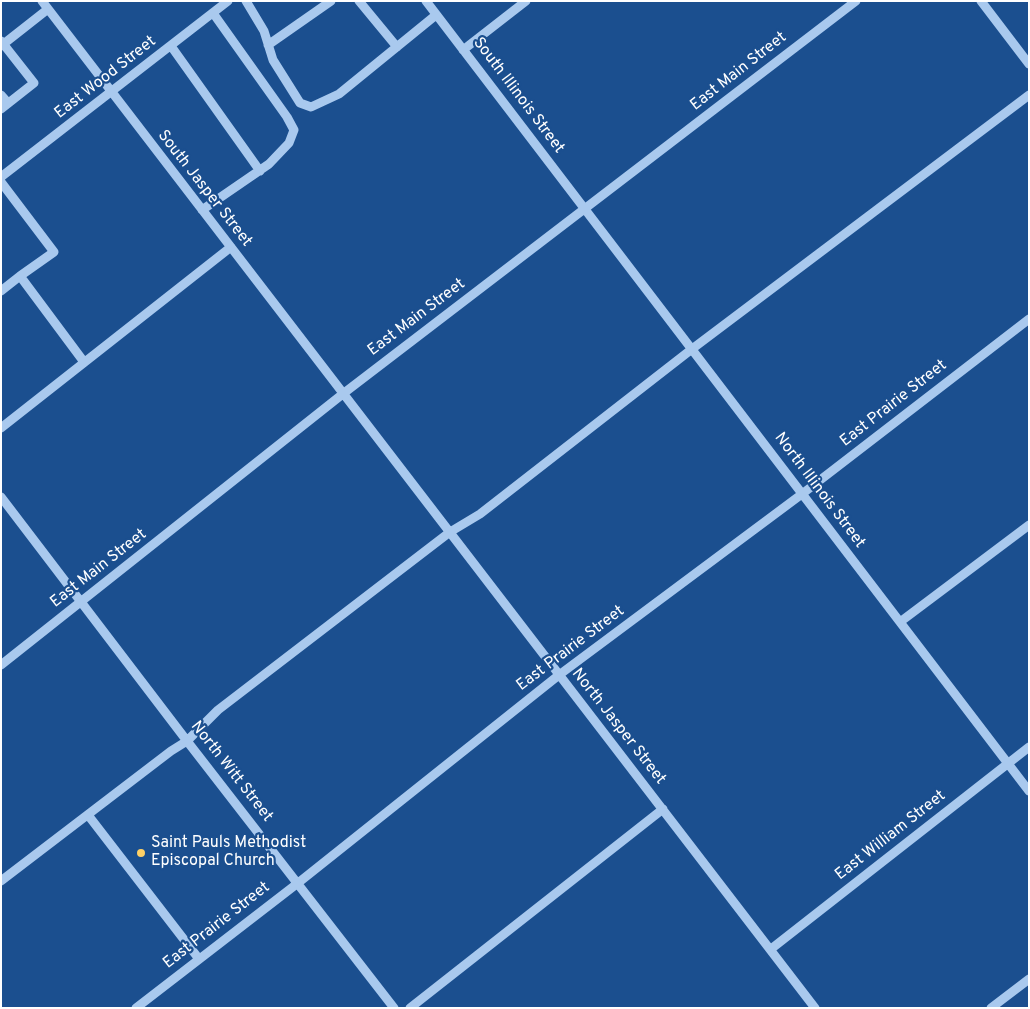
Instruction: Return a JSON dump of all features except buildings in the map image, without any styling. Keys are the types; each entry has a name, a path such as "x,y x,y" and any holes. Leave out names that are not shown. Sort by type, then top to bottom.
{"street":[{"name":"South Jasper Street","path":"42,1 344,393"},
{"name":"East Wood Street","path":"1,177 228,1"},
{"path":"246,1 264,31 273,60 300,103 311,107 339,94 436,15"},
{"path":"268,46 331,1"},
{"path":"358,1 397,47"},
{"name":"South Illinois Street","path":"426,1 585,210"},
{"path":"463,50 526,1"},
{"name":"East Main Street","path":"1,665 344,393 856,1"},
{"path":"981,1 1029,64"},
{"path":"1,95 5,106 34,83 2,44 48,9"},
{"path":"202,210 269,164 288,144 294,130 287,116 213,13"},
{"path":"170,46 260,170"},
{"path":"1,881 164,756 187,741 218,710 450,532 480,514 692,349 1029,95"},
{"path":"1,182 54,252 1,291"},
{"name":"North Illinois Street","path":"585,210 1029,791"},
{"path":"1,428 231,247"},
{"path":"20,276 84,362"},
{"name":"East Prairie Street","path":"136,1008 298,883 559,675 802,494 1029,319"},
{"name":"North Jasper Street","path":"344,393 815,1008"},
{"name":"North Witt Street","path":"1,497 394,1008"},
{"path":"900,622 1029,525"},
{"name":"East William Street","path":"771,949 1029,747"},
{"path":"410,1008 662,809"},
{"path":"88,815 199,959"},
{"path":"991,1008 1029,979"}],"place":[{"name":"Saint Pauls Methodist Episcopal Church","path":"141,853"}]}
